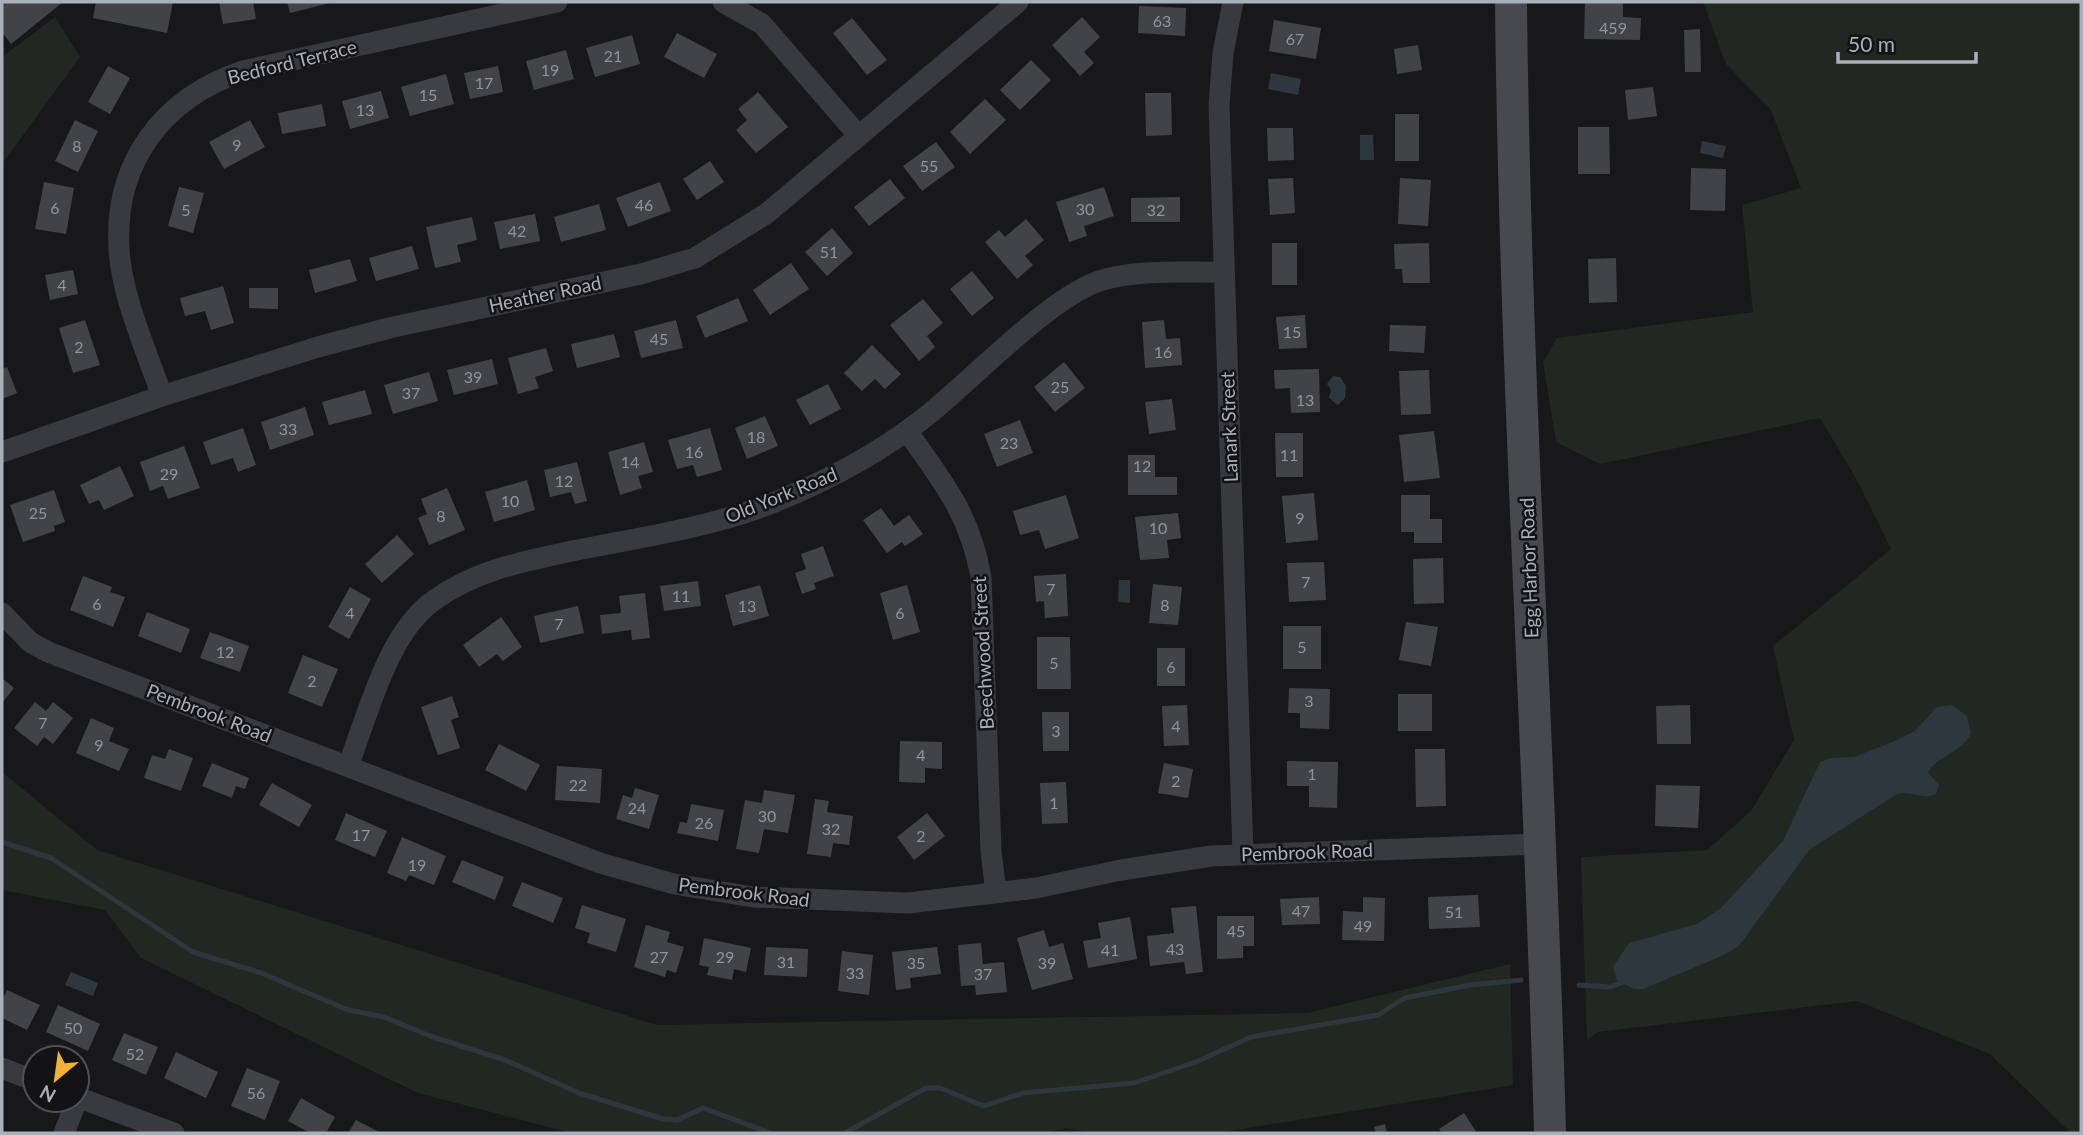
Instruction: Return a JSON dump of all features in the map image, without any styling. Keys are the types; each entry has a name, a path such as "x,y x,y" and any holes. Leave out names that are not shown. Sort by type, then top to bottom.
{"main road":[{"name":"Egg Harbor Road","path":"1511,2 1514,219 1550,1133"}],"street":[{"name":"Bedford Terrace","path":"162,396 122,271 119,249 124,190 139,152 164,118 200,89 243,71 557,2"},
{"path":"723,2 762,24 858,135"},
{"name":"Heather Road","path":"2,452 162,396 354,337 641,274 695,258 766,214 1018,2"},
{"name":"Lanark Street","path":"1233,2 1223,53 1219,105 1243,853"},
{"name":"Old York Road","path":"348,766 385,669 403,635 429,604 457,585 502,566 738,515 839,473 907,431 1050,311 1087,286 1106,279 1147,274 1224,272"},
{"name":"Beechwood Street","path":"907,431 965,517 977,555 996,893"},
{"name":"Pembrook Road","path":"2,613 30,642 48,652 600,863 674,884 753,897 870,903 954,900 1121,870 1243,853 1539,844"},
{"path":"2,1068 21,1075"},
{"path":"91,1103 174,1133"},
{"path":"64,1133 71,1114"}],"shaded area":[{"path":"1703,2 2081,2 2081,1133 2071,1133 1990,1054 1857,1001 1598,1032 1587,1040 1581,857 1707,850 1751,811 1794,740 1773,646 1891,549 1857,480 1820,418 1600,464 1556,442 1543,362 1557,338 1753,312 1742,205 1801,188 1771,110 1726,64"},
{"path":"55,17 80,57 2,164 2,57"},
{"path":"1271,73 1301,79 1298,95 1268,89"},
{"path":"1360,135 1373,135 1374,160 1360,160"},
{"path":"1702,141 1726,146 1723,158 1700,153"},
{"path":"1333,376 1340,377 1346,386 1345,398 1338,405 1329,398 1331,390 1327,384"},
{"path":"1119,580 1130,580 1130,603 1118,602"},
{"path":"1952,705 1967,716 1971,734 1960,747 1935,763 1928,773 1939,785 1936,794 1897,794 1809,850 1739,946 1724,955 1643,989 1634,989 1617,980 1613,967 1629,943 1697,924 1720,909 1783,841 1820,762 1832,758 1854,757 1895,741 1915,731 1937,707"},
{"path":"2,772 97,850 657,1025 1307,1013 1510,964 1513,1085 1217,1133 1096,1133 1066,1128 1045,1133 572,1133 418,1093 141,958 105,910 2,890"},
{"path":"71,972 98,983 93,996 65,985"}],"building":[{"path":"2,2 63,2 11,44 2,32"},
{"path":"96,2 173,2 167,33 93,18"},
{"path":"219,2 253,2 256,19 223,24"},
{"path":"287,2 330,2 330,3 290,13"},
{"path":"1585,2 1623,2 1623,17 1641,18 1640,40 1584,39"},
{"path":"1139,6 1186,8 1185,36 1138,33"},
{"path":"1082,17 1100,37 1084,52 1094,63 1080,76 1052,45"},
{"path":"852,18 887,60 867,75 833,33"},
{"path":"1274,20 1321,28 1316,59 1269,51"},
{"path":"1700,29 1701,72 1685,72 1684,30"},
{"path":"677,33 717,54 704,78 664,57"},
{"path":"632,35 640,64 595,77 586,48"},
{"path":"1418,45 1422,70 1397,74 1394,49"},
{"path":"566,50 574,79 534,90 526,61"},
{"path":"1031,60 1051,80 1020,110 1000,90"},
{"path":"108,66 130,78 110,114 88,102"},
{"path":"498,66 503,92 470,99 464,73"},
{"path":"446,74 454,104 410,116 401,87"},
{"path":"1653,87 1657,116 1628,120 1625,90"},
{"path":"381,91 389,118 350,129 342,101"},
{"path":"758,92 788,127 756,153 736,130 747,120 738,109"},
{"path":"1145,93 1171,93 1172,135 1146,136"},
{"path":"985,99 1006,120 970,154 950,132"},
{"path":"322,104 326,126 282,134 278,113"},
{"path":"1395,114 1419,114 1419,161 1395,161"},
{"path":"75,120 98,131 78,172 55,161"},
{"path":"250,120 265,147 224,169 209,142"},
{"path":"1578,127 1609,127 1610,174 1578,174"},
{"path":"1267,128 1293,128 1294,160 1268,161"},
{"path":"936,142 955,167 922,191 903,166"},
{"path":"710,161 724,182 697,200 683,179"},
{"path":"1691,168 1726,169 1725,211 1690,210"},
{"path":"1293,178 1295,213 1270,215 1268,179"},
{"path":"1400,178 1431,180 1428,226 1398,224"},
{"path":"890,179 905,198 869,226 854,207"},
{"path":"44,182 74,188 66,234 35,229"},
{"path":"660,182 671,211 628,227 616,198"},
{"path":"179,187 204,193 193,233 168,226"},
{"path":"1104,187 1114,216 1084,226 1087,236 1069,242 1056,202"},
{"path":"1180,197 1180,222 1131,222 1131,198"},
{"path":"599,204 606,230 561,242 554,217"},
{"path":"535,214 540,241 500,249 494,222"},
{"path":"472,217 477,240 457,245 461,262 435,268 426,227"},
{"path":"1026,219 1044,240 1025,256 1033,265 1017,279 985,242 999,230 1005,237"},
{"path":"832,228 853,253 827,276 805,252"},
{"path":"1272,243 1297,243 1297,285 1272,285"},
{"path":"1429,243 1430,283 1403,283 1402,269 1395,269 1394,244"},
{"path":"412,246 419,269 376,281 369,258"},
{"path":"1616,258 1617,302 1589,303 1588,259"},
{"path":"350,259 357,281 315,293 309,270"},
{"path":"791,263 809,289 770,315 753,290"},
{"path":"73,270 78,294 50,300 45,275"},
{"path":"972,271 994,298 972,316 950,289"},
{"path":"223,286 234,323 211,330 205,311 185,316 180,298"},
{"path":"249,288 278,288 278,309 249,308"},
{"path":"738,298 748,321 705,338 696,316"},
{"path":"923,299 943,323 927,336 935,347 919,361 890,325"},
{"path":"1305,315 1307,348 1279,349 1276,317"},
{"path":"85,320 100,365 73,373 59,328"},
{"path":"676,320 683,348 641,358 634,331"},
{"path":"1164,320 1166,339 1180,338 1182,365 1145,368 1142,322"},
{"path":"1390,325 1426,326 1424,353 1389,351"},
{"path":"614,334 620,357 577,368 571,344"},
{"path":"872,345 901,374 885,389 875,379 862,391 844,373"},
{"path":"546,348 553,371 535,377 539,388 518,394 508,358"},
{"path":"492,359 498,384 454,395 447,370"},
{"path":"1064,362 1085,388 1055,412 1034,387"},
{"path":"7,367 17,393 2,399 2,369"},
{"path":"1319,369 1320,412 1291,413 1290,388 1275,389 1274,370"},
{"path":"1429,370 1431,414 1401,415 1399,371"},
{"path":"429,372 438,401 393,414 384,385"},
{"path":"828,384 841,409 810,425 796,400"},
{"path":"365,390 372,414 329,425 322,402"},
{"path":"1172,399 1176,430 1149,434 1145,402"},
{"path":"305,407 314,435 270,450 261,422"},
{"path":"765,416 778,446 747,459 735,428"},
{"path":"1020,420 1033,453 997,467 984,434"},
{"path":"243,428 256,465 238,472 233,458 211,465 203,442"},
{"path":"710,428 722,470 697,477 693,465 677,469 668,440"},
{"path":"1434,431 1440,478 1404,482 1399,435"},
{"path":"1275,433 1303,433 1303,477 1276,477"},
{"path":"644,442 653,472 638,476 642,488 620,495 608,452"},
{"path":"184,446 200,488 168,499 163,486 150,491 140,462"},
{"path":"1128,455 1155,455 1155,477 1177,477 1177,495 1128,495"},
{"path":"577,462 587,501 575,504 571,492 550,497 544,470"},
{"path":"120,466 134,496 104,510 99,500 89,504 80,485"},
{"path":"527,480 535,510 494,522 485,492"},
{"path":"447,488 465,530 429,545 418,518 427,514 421,499"},
{"path":"54,490 65,522 54,526 55,531 23,542 10,505"},
{"path":"1314,493 1318,540 1286,543 1282,496"},
{"path":"1066,495 1079,538 1045,549 1039,530 1020,535 1013,511"},
{"path":"1401,495 1430,495 1430,519 1442,519 1442,543 1414,543 1414,532 1401,532"},
{"path":"881,508 894,526 909,515 923,534 905,546 902,542 887,553 863,520"},
{"path":"1178,513 1181,538 1167,540 1169,558 1140,560 1135,517"},
{"path":"397,535 414,554 382,583 365,564"},
{"path":"823,546 834,576 814,583 816,589 802,594 795,573 806,569 801,554"},
{"path":"1443,558 1444,603 1414,604 1413,559"},
{"path":"1324,562 1326,600 1289,602 1287,563"},
{"path":"1066,574 1068,616 1045,618 1044,601 1036,602 1034,576"},
{"path":"83,576 112,587 110,592 125,597 113,627 70,610"},
{"path":"698,581 701,606 664,611 660,586"},
{"path":"1153,584 1182,587 1178,625 1149,623"},
{"path":"760,585 769,616 733,626 725,595"},
{"path":"907,585 920,632 893,640 880,593"},
{"path":"350,587 371,599 349,639 328,627"},
{"path":"645,593 650,638 632,640 631,630 602,634 600,615 621,613 619,596"},
{"path":"578,606 584,633 540,643 534,616"},
{"path":"147,612 190,629 181,653 138,636"},
{"path":"501,617 522,647 503,661 497,654 479,667 463,645"},
{"path":"1406,622 1438,627 1431,666 1399,660"},
{"path":"1283,626 1321,626 1321,669 1283,669"},
{"path":"210,632 249,646 240,672 200,658"},
{"path":"1037,637 1070,637 1071,689 1037,689"},
{"path":"1157,648 1185,648 1185,686 1157,686"},
{"path":"303,655 338,669 322,707 288,693"},
{"path":"2,678 14,688 2,703"},
{"path":"1289,688 1330,689 1329,729 1300,728 1300,713 1288,713"},
{"path":"1398,694 1432,694 1432,731 1398,731"},
{"path":"452,696 459,717 451,720 460,748 438,755 421,707"},
{"path":"35,702 46,711 53,702 73,718 53,744 44,737 37,746 14,728"},
{"path":"1187,705 1189,745 1164,746 1162,706"},
{"path":"1690,705 1691,744 1657,744 1656,706"},
{"path":"1042,712 1069,712 1069,751 1043,751"},
{"path":"91,718 114,728 109,741 129,749 119,771 76,753"},
{"path":"900,741 942,742 942,769 925,768 925,783 899,782"},
{"path":"499,744 540,765 526,791 485,770"},
{"path":"169,749 193,758 181,791 144,778 152,755 165,759"},
{"path":"1415,749 1445,749 1446,806 1416,807"},
{"path":"1287,761 1338,762 1337,808 1309,807 1309,786 1287,786"},
{"path":"212,763 249,778 245,789 236,786 232,798 202,786"},
{"path":"1164,763 1193,769 1188,798 1158,793"},
{"path":"557,766 602,769 600,803 555,800"},
{"path":"1066,782 1068,823 1042,824 1040,783"},
{"path":"272,783 312,805 299,827 259,805"},
{"path":"1656,785 1700,786 1698,828 1655,826"},
{"path":"635,788 659,795 649,829 616,819 623,795 632,798"},
{"path":"764,790 795,795 788,833 764,829 759,853 736,849 745,800 762,803"},
{"path":"815,799 829,801 827,812 853,816 849,845 833,843 831,857 807,854"},
{"path":"691,804 724,810 718,841 677,833 680,822 687,823"},
{"path":"346,813 387,831 375,857 335,840"},
{"path":"927,813 945,836 914,860 897,837"},
{"path":"402,837 446,856 434,885 409,875 406,881 387,873"},
{"path":"462,860 504,877 495,900 452,882"},
{"path":"522,882 563,898 553,923 512,906"},
{"path":"1478,895 1480,927 1429,929 1428,897"},
{"path":"1319,897 1320,924 1282,925 1280,899"},
{"path":"1363,897 1385,898 1384,941 1342,940 1343,911 1363,912"},
{"path":"582,905 626,919 616,952 587,943 590,933 575,928"},
{"path":"1196,906 1203,972 1186,974 1184,962 1150,966 1147,936 1174,933 1171,908"},
{"path":"1217,916 1254,916 1254,946 1243,946 1243,958 1217,959"},
{"path":"1130,917 1137,959 1088,968 1083,941 1101,938 1098,923"},
{"path":"646,925 670,932 667,942 684,947 676,973 667,970 665,977 634,967"},
{"path":"1044,930 1049,947 1063,943 1073,979 1032,990 1017,938"},
{"path":"704,938 751,948 746,972 734,969 732,980 707,975 709,967 699,965"},
{"path":"981,943 983,964 1004,962 1007,992 976,995 975,985 961,986 958,945"},
{"path":"766,947 808,949 807,977 764,975"},
{"path":"937,947 941,974 910,978 911,988 896,990 892,952"},
{"path":"842,951 873,955 869,995 838,991"},
{"path":"7,990 40,1005 27,1030 2,1018 2,1000"},
{"path":"58,1005 100,1024 91,1044 73,1044 46,1032"},
{"path":"124,1033 158,1047 146,1075 112,1060"},
{"path":"176,1052 218,1072 206,1098 164,1078"},
{"path":"247,1068 280,1081 265,1120 231,1106"},
{"path":"301,1098 335,1117 326,1133 310,1133 288,1121"},
{"path":"1464,1113 1477,1133 1442,1133 1439,1129"},
{"path":"356,1120 381,1133 348,1133"},
{"path":"1385,1124 1387,1133 1376,1133 1374,1127"}],"waterway":[{"path":"2,842 51,858 193,952 261,973 348,1010 384,1017 430,1036 505,1060 579,1093 663,1119 677,1120 703,1108 770,1133"},
{"path":"845,1133 926,1088 940,1088 984,1106 1023,1093 1134,1083 1196,1062 1251,1037 1378,1015 1405,998 1470,985 1521,980"},
{"path":"1579,985 1610,987 1626,981"}]}
